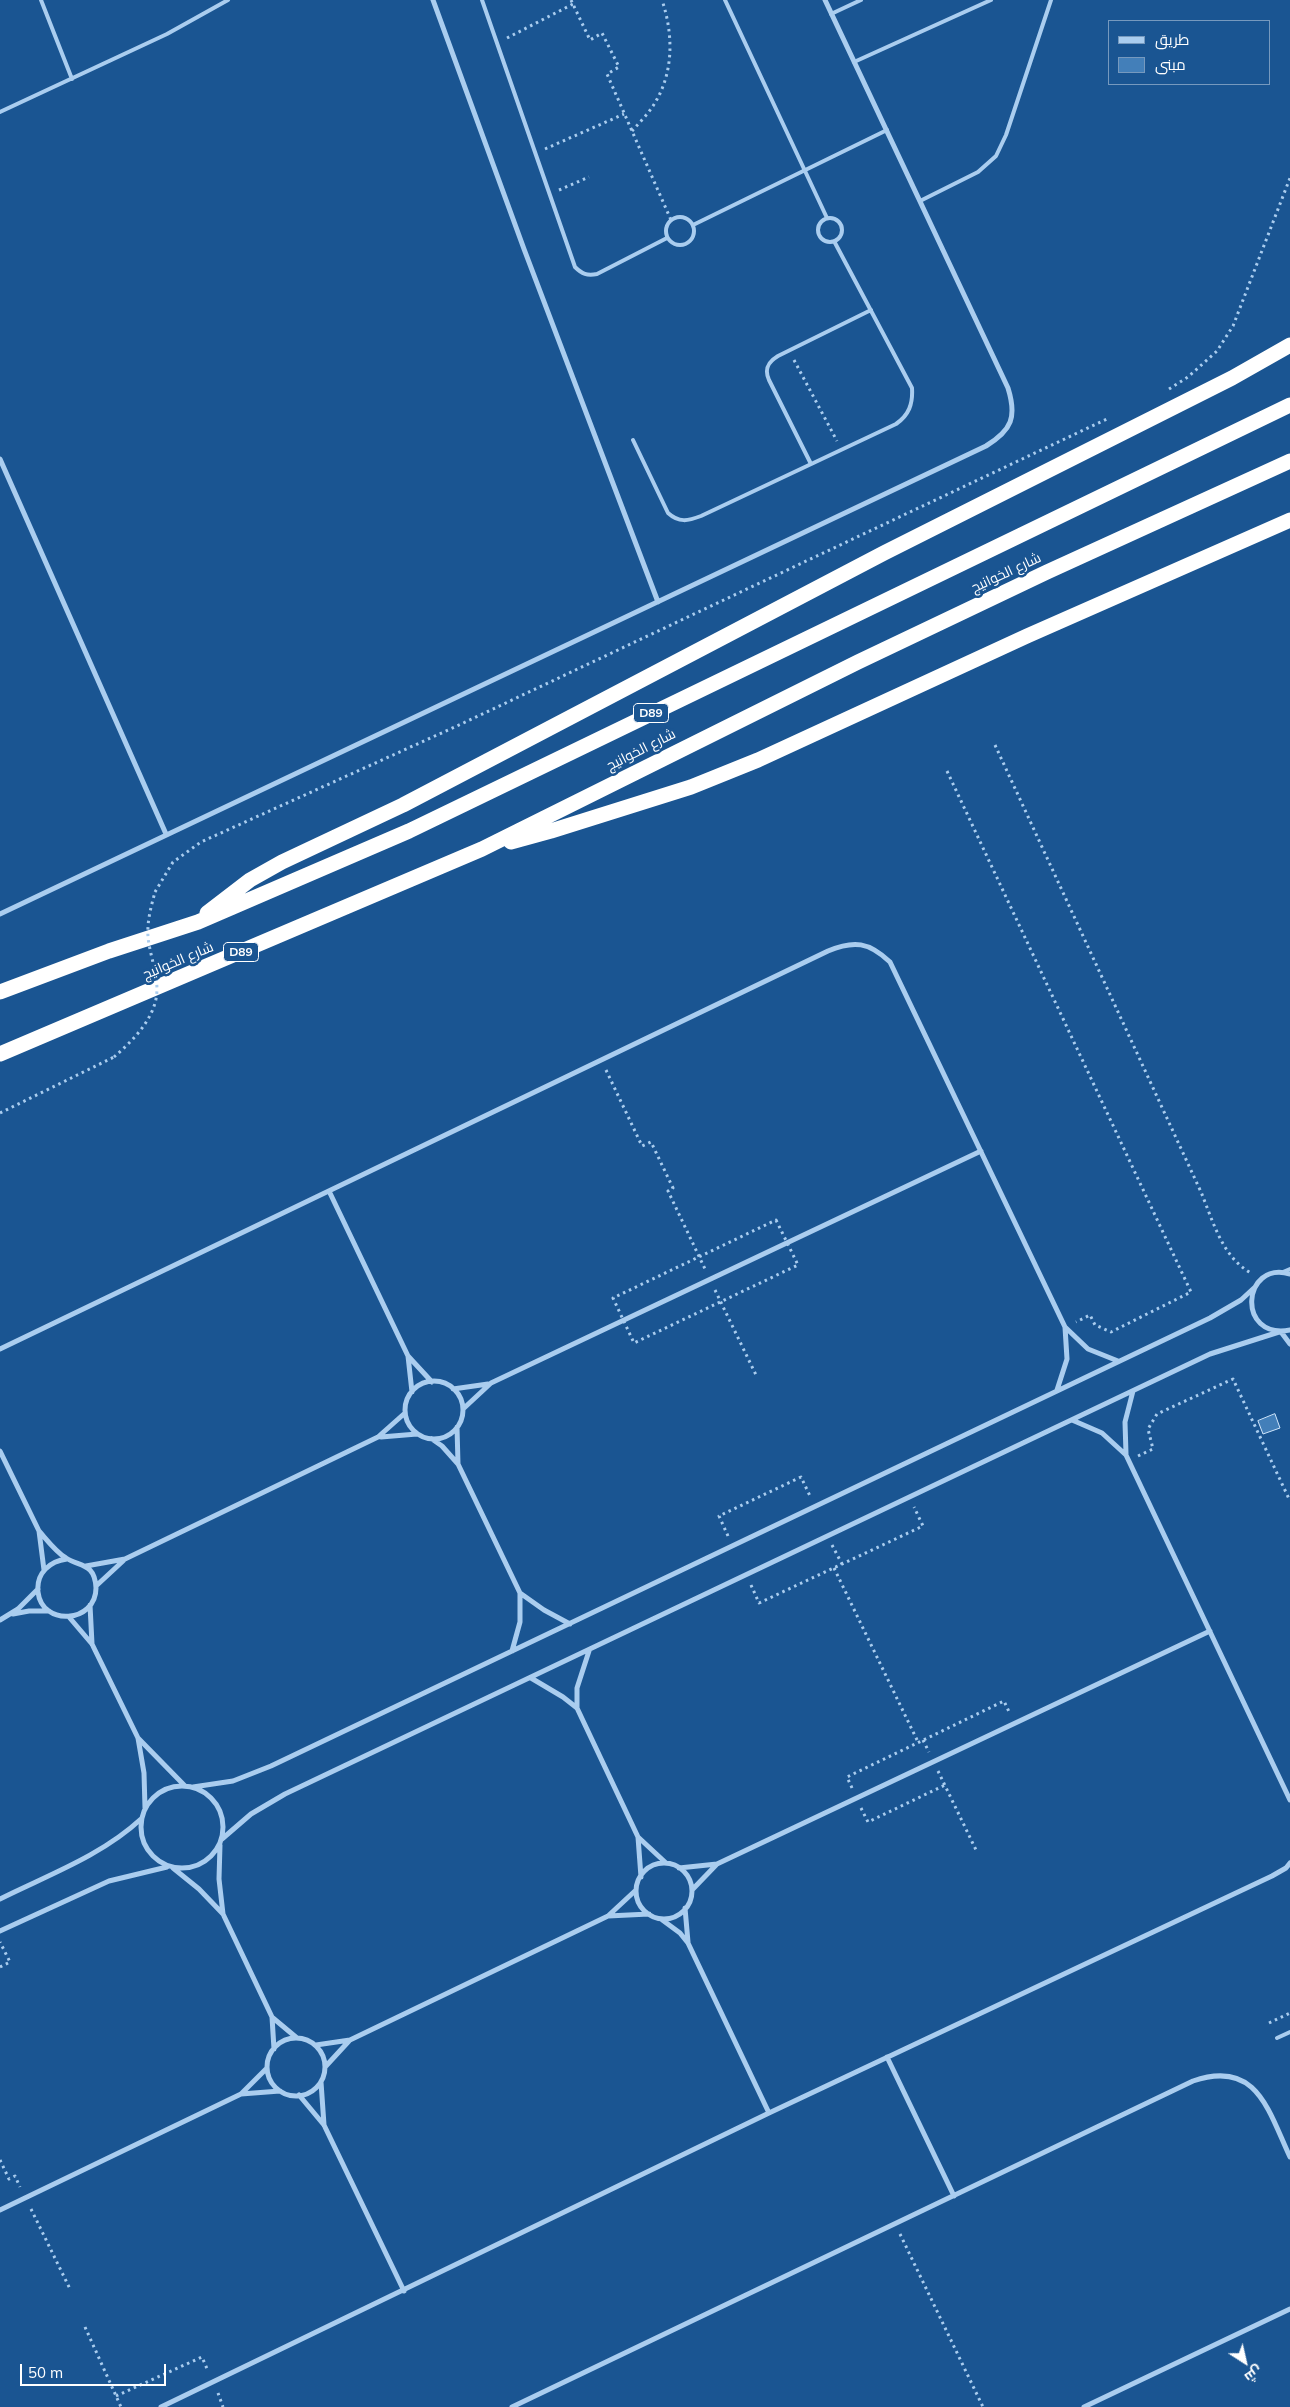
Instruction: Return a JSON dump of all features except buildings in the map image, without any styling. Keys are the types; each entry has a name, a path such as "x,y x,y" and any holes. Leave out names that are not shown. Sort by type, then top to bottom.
{"highway":[{"path":"198,922 250,880 282,862 402,805 884,553 1232,378 1290,346"},
{"name":"شارع الخوانيج","path":"0,992 109,951 198,922 409,831 1290,404"},
{"name":"شارع الخوانيج","path":"0,1054 482,849 858,662 1047,572 1290,461"},
{"path":"482,849 551,831 630,807 691,787 758,760 1027,636 1290,520"}],"street":[{"path":"433,0 524,249 658,602"},
{"path":"0,914 986,446 1001,437 1011,422 1013,404 1008,388 825,0"},
{"path":"0,459 166,834"},
{"path":"0,1349 828,951 844,944 861,944 877,950 890,962 1065,1327 1088,1349 1118,1361"},
{"path":"453,1389 491,1383 981,1151"},
{"path":"329,1191 408,1356 432,1382"},
{"path":"0,2210 241,2094 268,2068 274,2049 272,2017 223,1914 199,1889 170,1867 151,1856 145,1847 140,1829 141,1819 145,1809 157,1794 166,1789 213,1785 252,1775 1210,1318 1241,1300 1261,1279 1283,1272 1290,1274"},
{"path":"1254,1288 1251,1300 1252,1311 1258,1322 1268,1329 1280,1332 1290,1344"},
{"path":"1057,1390 1064,1375 1067,1359 1065,1327"},
{"path":"0,1931 109,1881 170,1867 192,1868 201,1864 209,1859 221,1841 251,1814 267,1803 1210,1354 1290,1330"},
{"path":"408,1356 412,1392"},
{"path":"417,1434 411,1428 405,1413 408,1398 412,1392 424,1383 439,1382 453,1389 460,1398 462,1409 460,1422 457,1427 446,1436 432,1439"},
{"path":"462,1409 491,1383"},
{"path":"1127,1457 1126,1422 1133,1391"},
{"path":"39,1532 67,1559 86,1566 125,1559 378,1437 405,1413"},
{"path":"1072,1420 1102,1433 1127,1457 1290,1800"},
{"path":"457,1427 458,1464"},
{"path":"378,1437 417,1434 432,1439 442,1446 458,1464 520,1593 520,1622 512,1651"},
{"path":"0,1450 39,1532 44,1570 38,1589 25,1603 0,1620"},
{"path":"44,1570 54,1562 67,1559"},
{"path":"92,1644 90,1606 96,1586 125,1559"},
{"path":"86,1566 93,1575 96,1586"},
{"path":"38,1589 41,1601 55,1615 69,1617 81,1614 90,1606"},
{"path":"520,1593 544,1610 570,1624"},
{"path":"10,1615 29,1611 49,1611"},
{"path":"69,1617 92,1644 138,1738 144,1773 145,1809"},
{"path":"679,1868 717,1864 1210,1631"},
{"path":"577,1708 578,1688 589,1650"},
{"path":"272,2017 297,2038 316,2045 350,2040 608,1916 636,1890 641,1876 638,1837 577,1708 563,1697 531,1678"},
{"path":"138,1738 185,1786"},
{"path":"193,1787 208,1795 218,1807 223,1823 220,1879 223,1914"},
{"path":"0,1899 97,1852 128,1831 141,1819"},
{"path":"638,1837 666,1863 679,1868 688,1877 692,1890"},
{"path":"641,1876 653,1866 666,1863"},
{"path":"161,2407 887,2057 1272,1876 1286,1868 1290,1863"},
{"path":"688,1943 685,1908 692,1890 717,1864"},
{"path":"636,1890 640,1905 649,1914 661,1919 680,1934 688,1943 770,2113"},
{"path":"661,1919 674,1916 685,1908"},
{"path":"608,1916 649,1914"},
{"path":"274,2049 284,2041 297,2038"},
{"path":"325,2066 350,2040"},
{"path":"316,2045 323,2056 325,2066 321,2082 324,2126"},
{"path":"887,2057 954,2196"},
{"path":"268,2068 271,2081 280,2090"},
{"path":"512,2407 1192,2081 1210,2075 1230,2076 1247,2083 1261,2096 1290,2157"},
{"path":"299,2096 312,2091 321,2082"},
{"path":"241,2094 280,2090 299,2096 324,2126 404,2291"},
{"path":"1084,2407 1290,2309"}],"lane":[{"path":"41,0 72,79"},
{"path":"0,112 167,34 228,0"},
{"path":"482,0 575,267 581,273 589,276 597,274 667,238"},
{"path":"724,0 827,218"},
{"path":"851,5 854,0"},
{"path":"831,14 861,0"},
{"path":"854,62 991,0"},
{"path":"920,201 978,172 996,156 1006,135 1051,0"},
{"path":"693,225 886,130"},
{"path":"683,217 693,225 694,237 684,246 672,243 667,238 667,225 671,220 683,217"},
{"path":"827,218 837,220 842,229 838,238 834,241 829,241 820,236 819,225 827,218"},
{"path":"633,440 668,513 675,519 684,521 701,516 842,450 904,418 913,398 912,388 834,241"},
{"path":"811,464 766,373 771,360 871,310"},
{"path":"1283,1272 1290,1269"},
{"path":"1278,2038 1290,2032"}],"path":[{"path":"632,131 656,100 670,63 670,24 662,0"},
{"path":"497,44 572,2 590,40 602,33 619,67 607,74 671,220"},
{"path":"535,154 624,114"},
{"path":"549,194 589,177"},
{"path":"1164,391 1188,377 1217,350 1233,326 1290,178"},
{"path":"788,351 842,450"},
{"path":"0,1113 114,1057 132,1041 146,1023 156,999 156,981 148,937 149,914 155,892 174,862 200,842 466,722 1111,417"},
{"path":"995,746 1201,1192 1219,1236 1228,1253 1241,1268 1261,1279"},
{"path":"947,771 1191,1292 1112,1332 1095,1325 1090,1315 1065,1327"},
{"path":"601,1060 642,1146 651,1142 673,1188 668,1191 756,1376"},
{"path":"1127,1457 1152,1449 1148,1428 1157,1414 1233,1379 1290,1501"},
{"path":"746,1575 759,1603 834,1568 923,1526 910,1498"},
{"path":"834,1568 918,1742"},
{"path":"923,1740 977,1852"},
{"path":"0,1941 10,1962 0,1967"},
{"path":"1269,2023 1290,2013"},
{"path":"0,2160 9,2179 15,2176 70,2289"},
{"path":"895,2224 983,2407"},
{"path":"85,2328 121,2407"},
{"path":"116,2396 202,2357 223,2407"}]}
